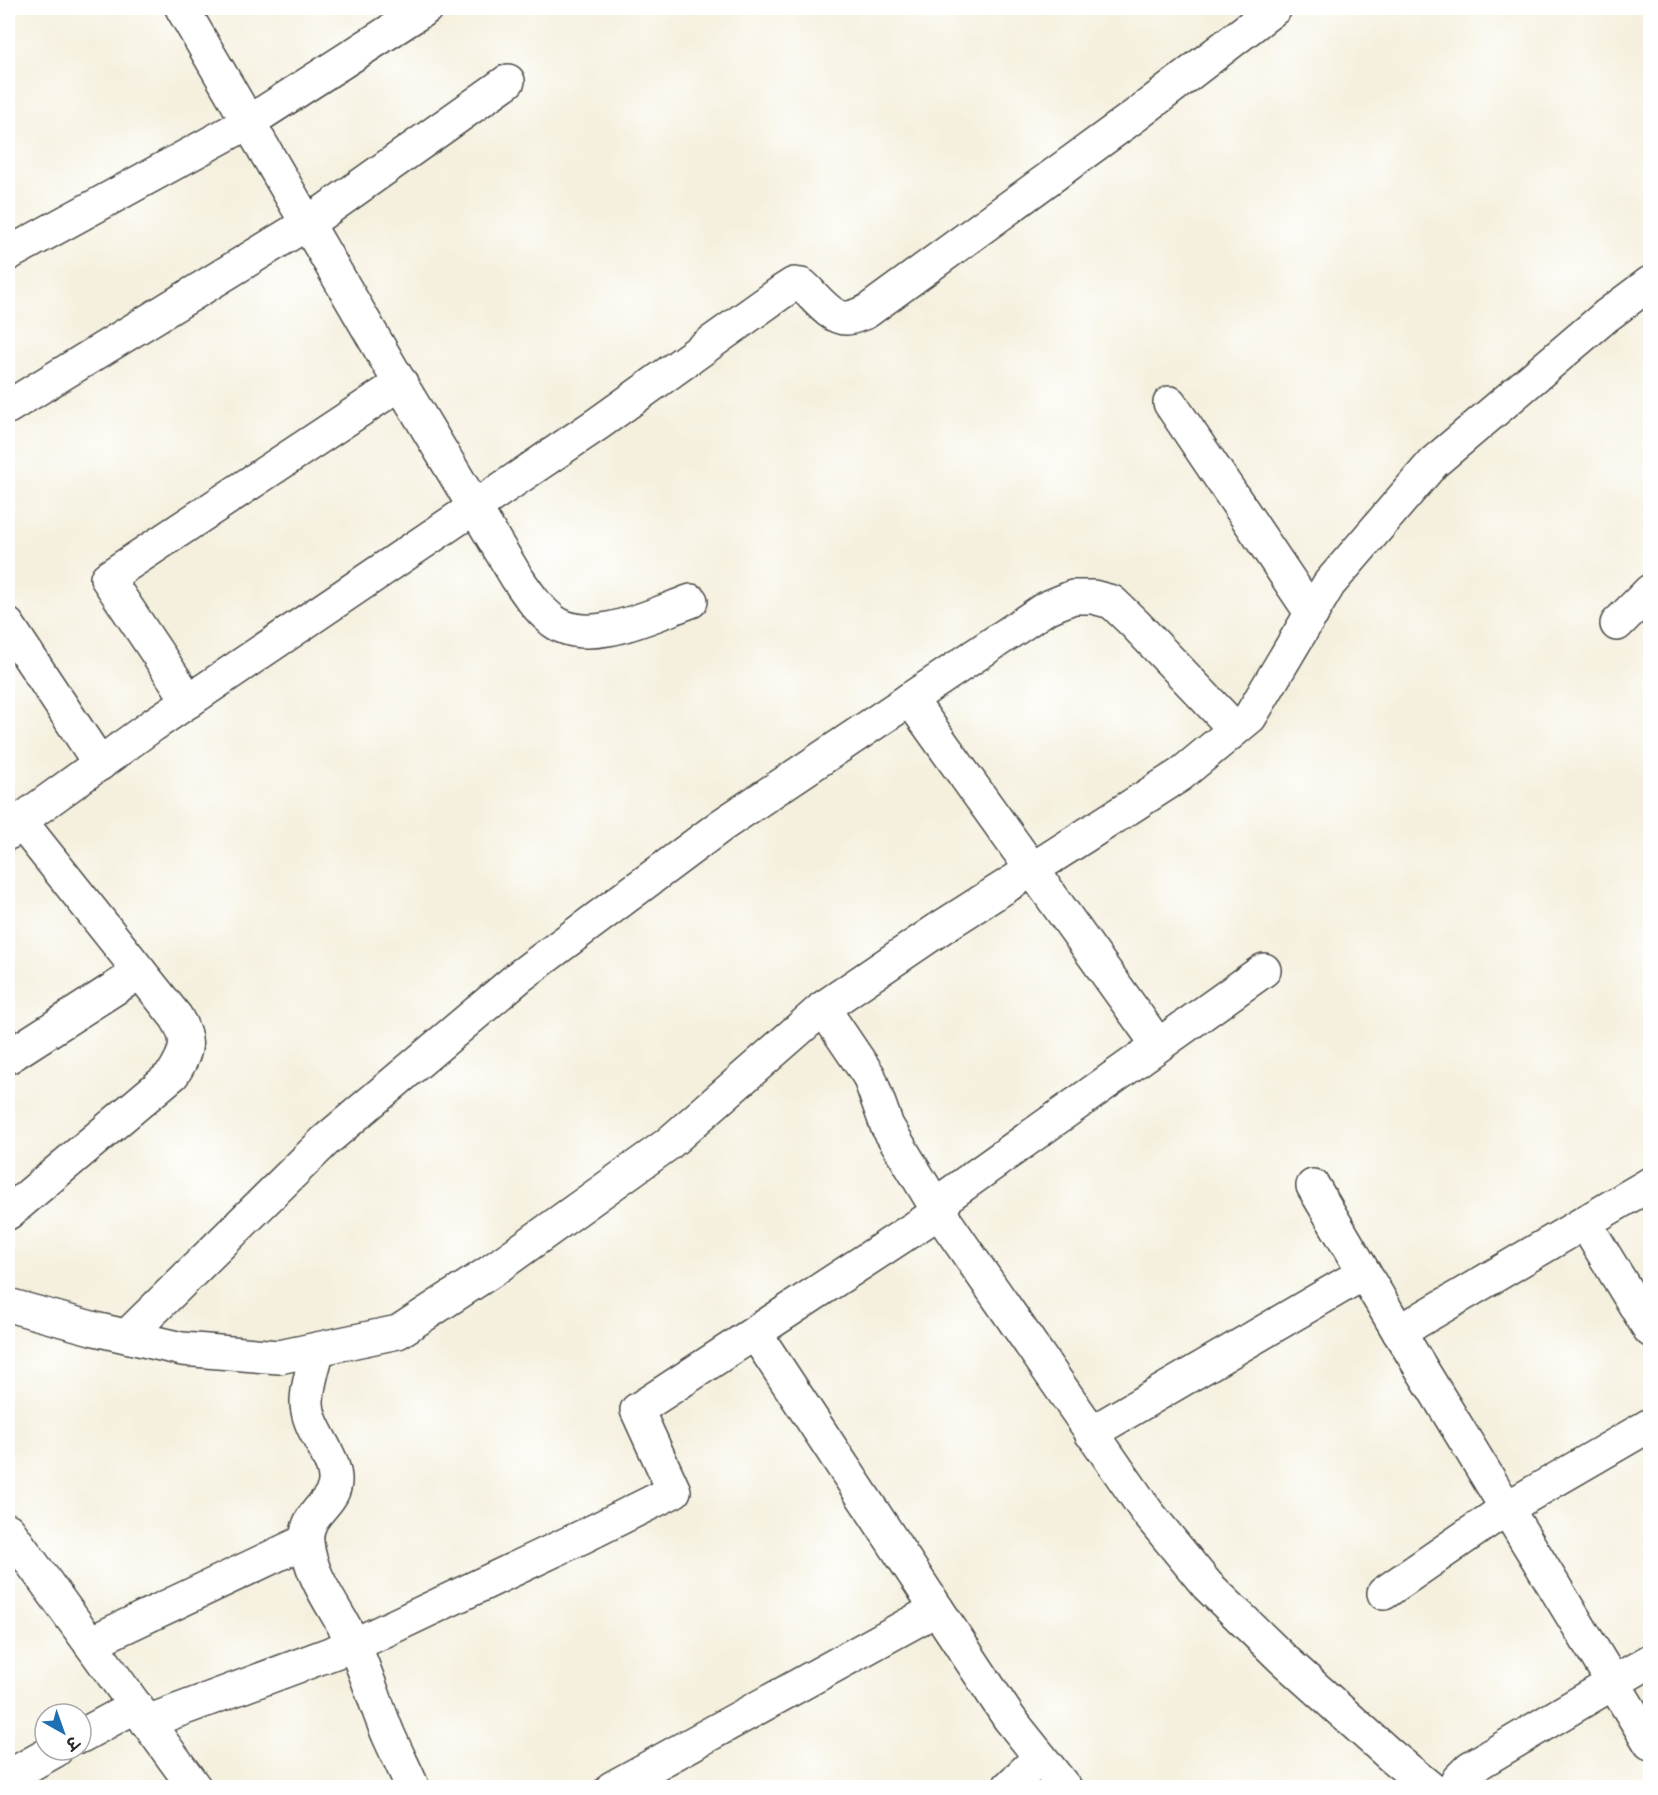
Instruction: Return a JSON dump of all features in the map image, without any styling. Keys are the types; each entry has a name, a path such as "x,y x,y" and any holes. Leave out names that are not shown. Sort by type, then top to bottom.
{"street":[{"path":"182,8 401,383 517,578 538,608 555,622 574,629 604,631 691,601"},
{"path":"8,255 249,122 426,8"},
{"path":"8,1213 173,1074 184,1057 186,1044 185,1031 140,972 14,827 189,701 476,508 794,284 802,285 832,312 841,317 849,318 866,312 1126,122 1275,8"},
{"path":"8,407 308,223 508,81"},
{"path":"8,1305 182,1349 279,1357 398,1332 490,1272 668,1144 823,1008 939,929 1180,775 1250,717 1329,584 1433,463 1606,316 1650,283"},
{"path":"189,701 107,578 401,383"},
{"path":"1170,403 1312,614"},
{"path":"1617,624 1650,591"},
{"path":"127,1336 325,1141 520,976 722,825 1046,608 1073,597 1093,597 1112,602 1136,624 1235,729"},
{"path":"8,625 100,764"},
{"path":"910,699 1158,1045"},
{"path":"93,1732 354,1645 674,1491 637,1410 939,1212 949,1195 1264,970"},
{"path":"8,1057 140,972"},
{"path":"823,1008 869,1076 887,1126 939,1212 1147,1512 1207,1585 1282,1658 1430,1788"},
{"path":"1399,1332 1650,1184"},
{"path":"1313,1186 1399,1332 1650,1743"},
{"path":"1585,1223 1650,1330"},
{"path":"1091,1433 1364,1272"},
{"path":"755,1333 1009,1718 1065,1788"},
{"path":"318,1349 307,1402 309,1414 335,1477 335,1487 329,1499 315,1513 306,1541 314,1571 354,1645 389,1736 413,1788"},
{"path":"1384,1593 1507,1508 1650,1425"},
{"path":"8,1530 195,1788"},
{"path":"90,1643 306,1541"},
{"path":"612,1788 937,1609"},
{"path":"1454,1788 1458,1780 1470,1768 1650,1660"},
{"path":"1008,1788 1040,1757"},
{"path":"8,1777 35,1762"}]}
